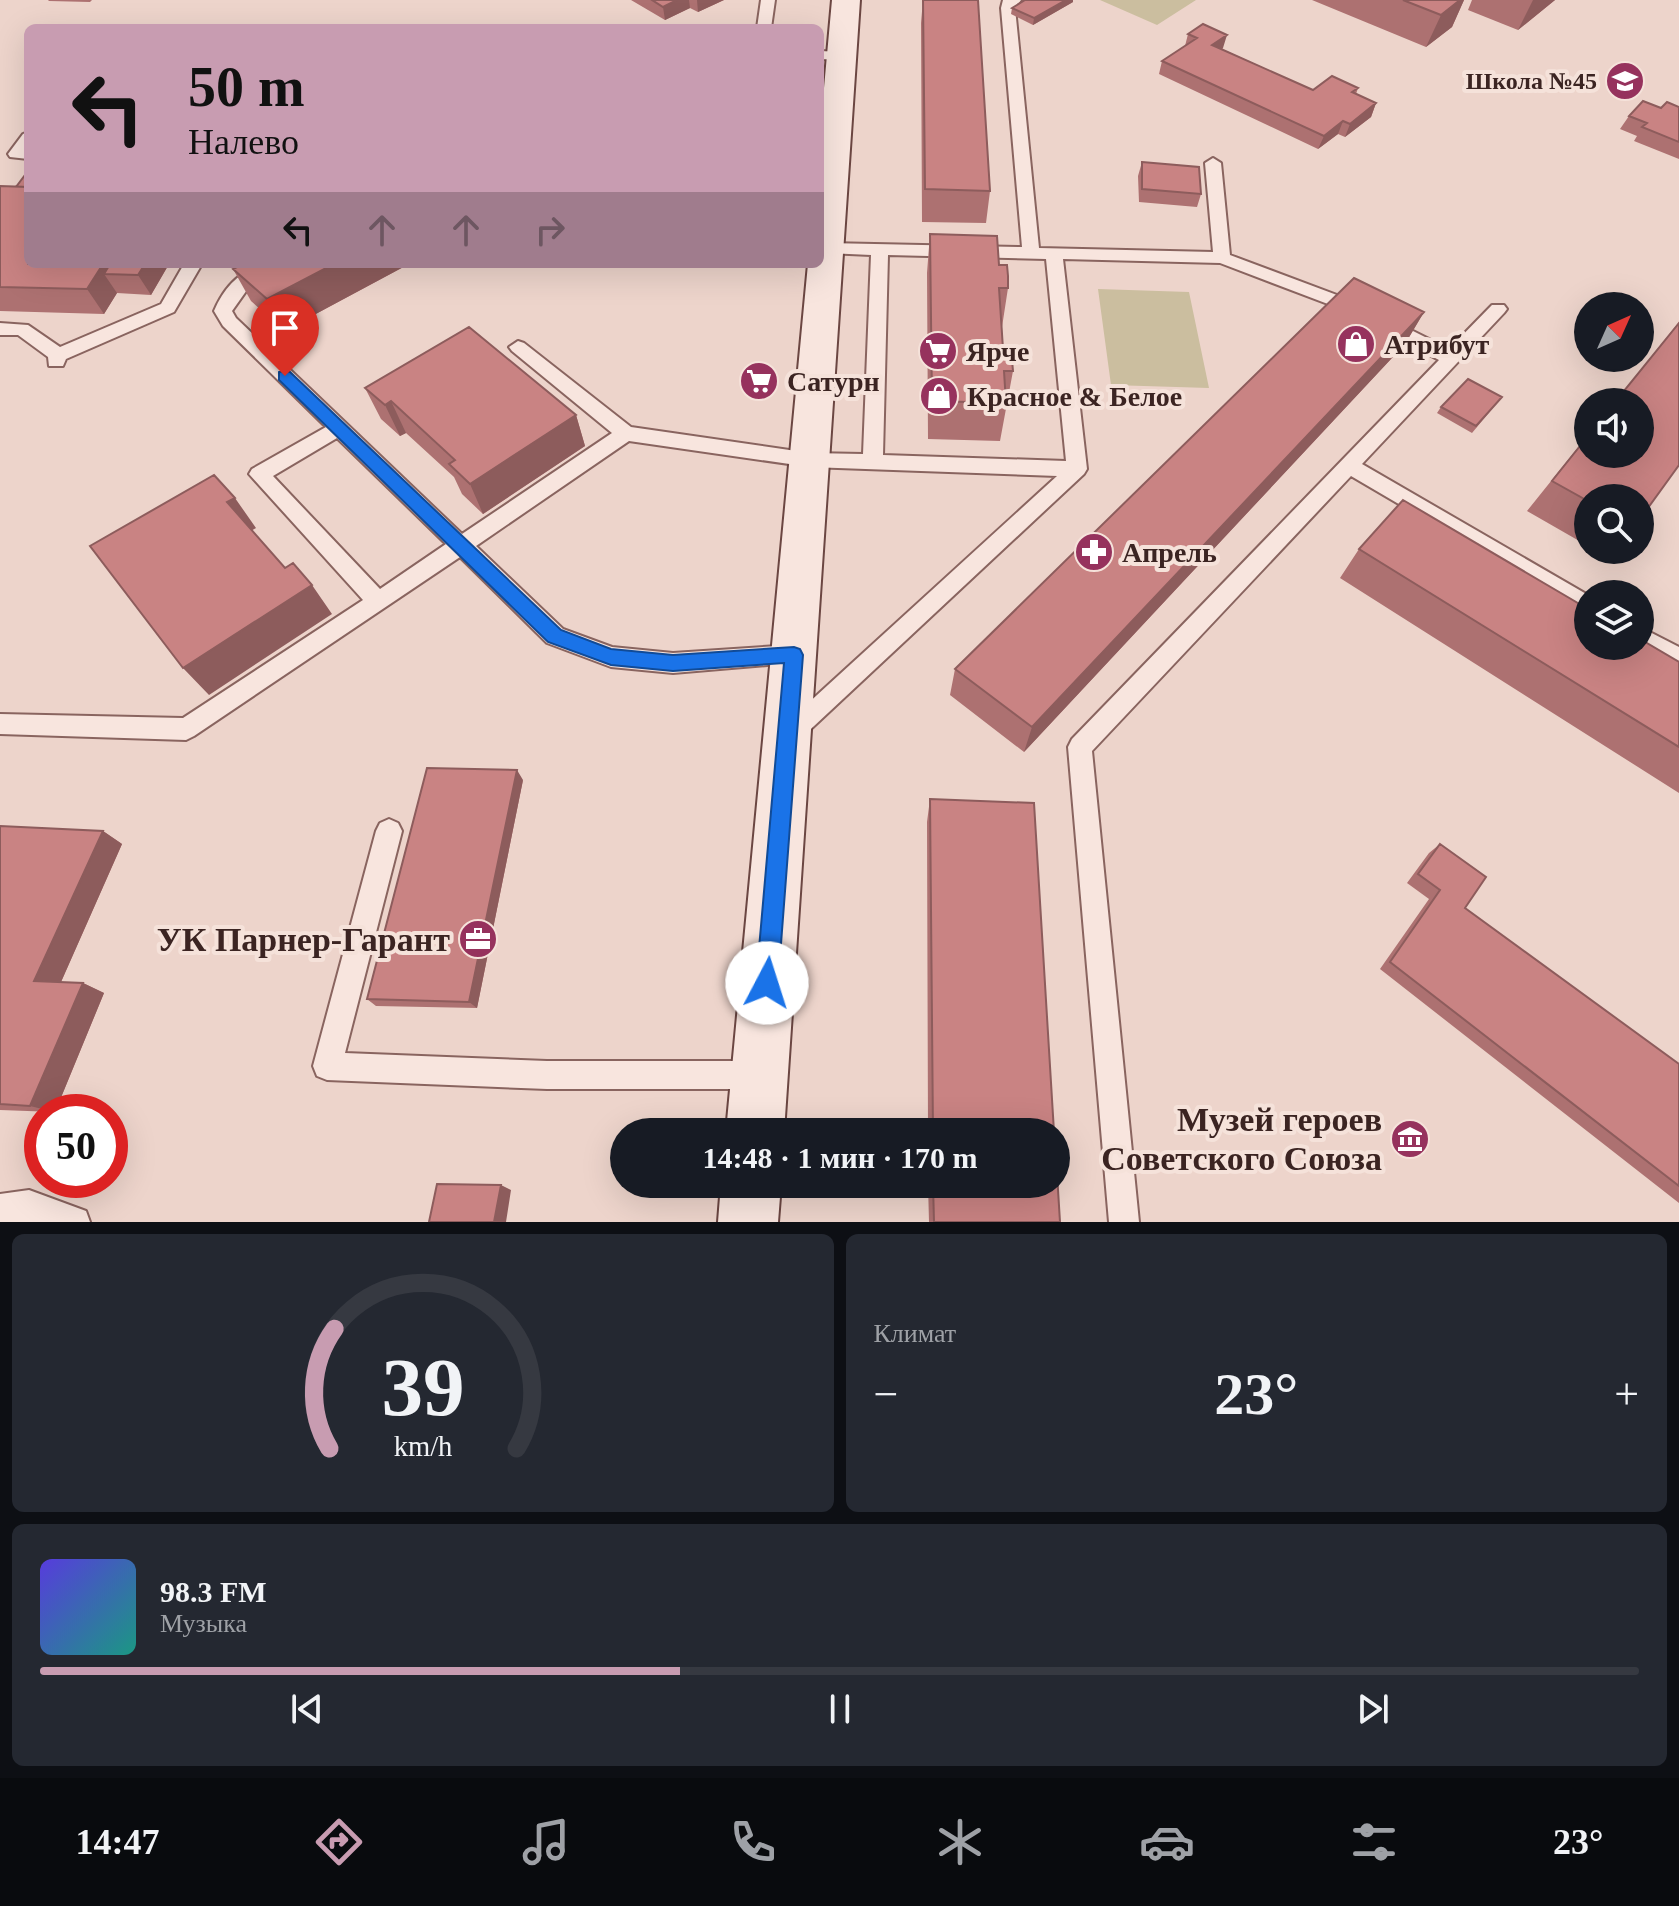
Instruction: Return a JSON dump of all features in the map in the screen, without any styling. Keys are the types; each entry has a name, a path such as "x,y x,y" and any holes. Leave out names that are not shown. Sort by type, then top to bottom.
{"main road":[{"path":"756,1118 827,248 830,71 846,0"},
{"path":"748,1222 750,1198"}],"lane":[{"path":"765,24 768,0"},
{"path":"1014,0 1008,3 1008,8 1031,254"},
{"path":"24,143 16,154 24,154"},
{"path":"1213,163 1222,258"},
{"path":"827,248 1222,258 1347,305 1451,358"},
{"path":"873,462 880,250"},
{"path":"1054,255 1077,469"},
{"path":"0,329 22,329 57,358 168,308 191,268"},
{"path":"265,268 228,295 223,311 229,322 555,636 611,657 673,663 794,655"},
{"path":"1124,1222 1080,747 1498,309"},
{"path":"518,347 626,433 810,460 1077,469"},
{"path":"339,428 259,474 378,602"},
{"path":"0,724 186,729 626,433"},
{"path":"1348,465 1574,598"},
{"path":"788,736 1077,469"},
{"path":"1654,644 1679,659"},
{"path":"389,831 327,1066 547,1075 759,1075"},
{"path":"0,1209 29,1205 75,1222"}],"shaded area":[{"path":"1100,0 1196,0 1157,25"},
{"path":"1098,289 1189,292 1209,388 1111,385"}],"building":[{"path":"652,0 677,0 663,7"},
{"path":"923,0 978,0 990,191 925,189"},
{"path":"1025,0 1066,0 1034,18 1012,8"},
{"path":"1403,0 1460,0 1441,15"},
{"path":"1203,24 1227,35 1212,45 1313,90 1332,76 1358,88 1352,92 1376,103 1350,124 1343,121 1324,136 1162,61 1197,38 1188,34"},
{"path":"1643,101 1661,108 1667,102 1679,107 1679,142 1642,127 1647,123 1629,116"},
{"path":"1142,162 1199,167 1201,194 1142,189"},
{"path":"24,176 24,187 16,187"},
{"path":"0,186 24,187 24,268 100,268 87,289 0,287"},
{"path":"930,234 997,236 999,265 1007,265 1008,276 1008,288 999,288 1003,349 1011,349 1013,371 1004,371 1006,403 932,401"},
{"path":"108,268 142,268 138,275 104,274"},
{"path":"235,268 326,268 267,299"},
{"path":"1354,278 1424,312 1032,727 955,669"},
{"path":"1679,323 1679,465 1654,500 1654,484 1574,484 1574,493 1552,481 1574,454 1574,468 1654,468 1654,388 1626,388 1639,372 1654,372 1654,354"},
{"path":"469,327 576,415 470,484 449,464 455,460 391,401 385,405 365,388"},
{"path":"1468,379 1502,397 1476,426 1441,407"},
{"path":"214,475 235,498 227,502 285,568 293,563 312,585 183,668 90,546"},
{"path":"1403,500 1574,601 1574,660 1654,660 1654,647 1679,662 1679,747 1359,549"},
{"path":"427,768 517,770 469,1002 367,999"},
{"path":"930,799 1034,803 1053,1118 933,1118"},
{"path":"0,826 103,831 34,981 83,983 35,1094 24,1094 24,1106 0,1104"},
{"path":"1440,844 1486,877 1465,908 1679,1064 1679,1186 1390,962 1440,890 1418,874"},
{"path":"437,1184 501,1185 494,1222 429,1222"},
{"path":"933,1198 1059,1198 1060,1222 934,1222"}],"place":[{"name":"Школа №45","path":"1625,81"},
{"name":"Атрибут","path":"1356,344"},
{"name":"Ярче","path":"938,351"},
{"name":"Сатурн","path":"759,381"},
{"name":"Красное & Белое","path":"939,396"},
{"name":"Апрель","path":"1094,552"},
{"name":"УК Парнер-Гарант","path":"478,939"},
{"name":"Музей героев Советского Союза","path":"1410,1139"}],"route":[{"path":"285,376 555,636 611,657 673,663 794,655 767,983"}]}
